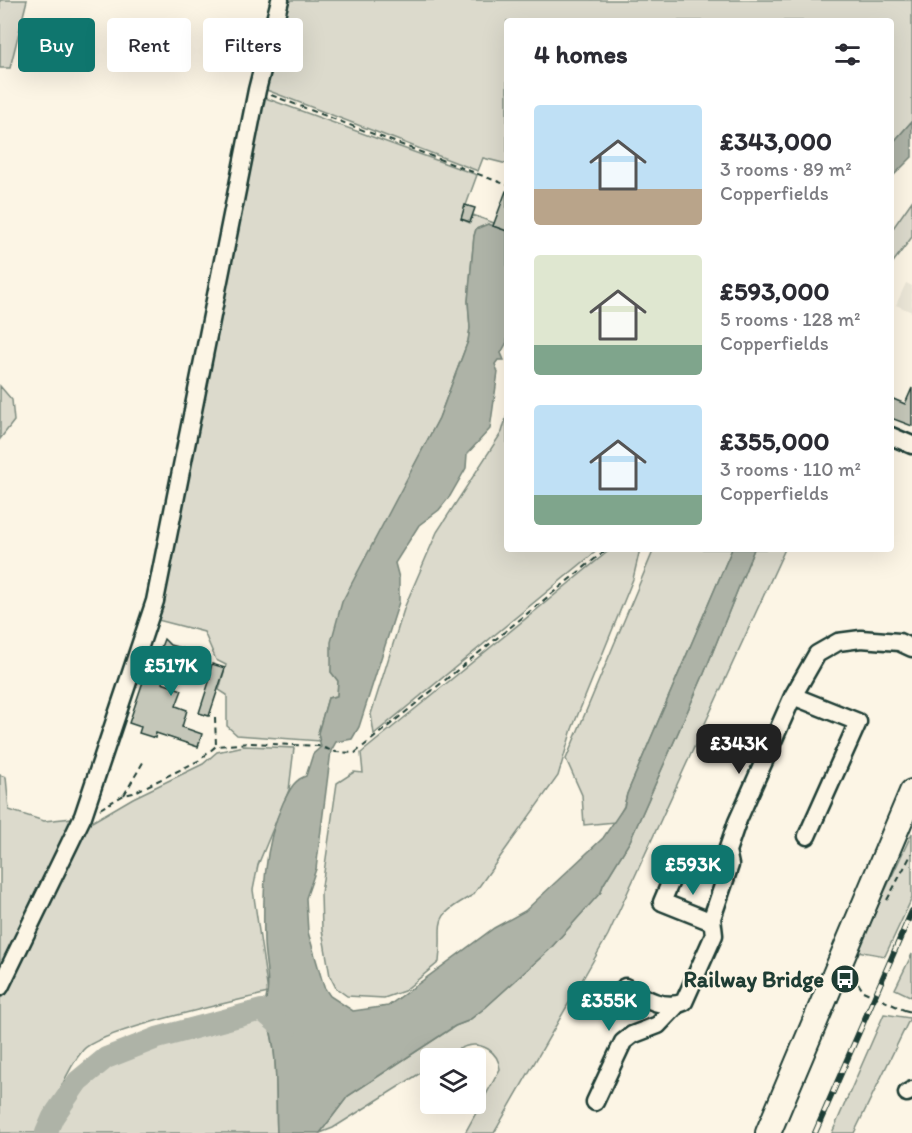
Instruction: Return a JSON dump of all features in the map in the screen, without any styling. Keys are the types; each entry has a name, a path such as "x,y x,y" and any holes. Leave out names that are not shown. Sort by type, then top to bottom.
{"highway":[{"path":"768,1133 912,792"}],"street":[{"path":"0,987 83,816 155,601 257,90 280,0"},
{"path":"894,437 912,445"},
{"path":"595,1102 622,1042 658,1025 677,1005 684,1002 714,935 712,922 730,866 727,851 737,822 794,696 818,654 838,642 861,639 899,642 912,648"},
{"path":"794,696 858,722 807,836"},
{"path":"676,870 662,902 712,922"},
{"path":"625,987 647,1000 677,1005"}],"path":[{"path":"257,90 504,184"},
{"path":"83,816 200,760 216,746 250,743 318,746 336,752 355,753 603,552"},
{"path":"215,717 216,746"},
{"path":"124,795 145,759"},
{"path":"863,991 912,1012"}],"shaded area":[{"path":"0,0 27,0 22,18 18,18 18,36 10,68 0,68"},
{"path":"282,0 912,0 912,121 894,142 894,18 504,18 504,163 483,158 478,171 264,89 267,72 303,72 303,18 278,18"},
{"path":"260,96 477,175 461,219 470,223 473,215 494,223 493,226 488,224 476,229 474,236 468,301 470,328 468,341 439,418 356,578 332,663 331,672 338,681 337,696 328,698 318,733 320,741 237,735 227,726 227,695 219,690 226,665 216,660 204,632 154,619"},
{"path":"912,121 912,157 894,175 894,142"},
{"path":"912,201 912,237 894,261 894,227"},
{"path":"488,224 504,230 504,348 501,353 504,360 498,360 495,364 498,372 490,429 467,454 466,468 450,496 439,510 419,525 395,563 399,578 399,602 359,727 352,739 336,742 331,751 316,869 306,898 308,932 324,987 330,996 353,1011 388,1006 494,928 525,911 603,838 624,807 627,794 731,552 753,552 703,676 630,841 601,892 549,950 486,1007 468,1021 455,1026 348,1096 320,1133 277,1133 274,1052 268,1022 262,1010 268,986 264,943 264,907 271,837 289,791 298,780 306,776 313,754 321,747 318,733 328,698 337,696 338,681 331,672 331,642 342,602 439,418 468,341 470,328 468,301 476,229"},
{"path":"906,283 912,286 912,312 896,305"},
{"path":"0,386 12,400 14,421 0,439"},
{"path":"504,425 504,552 595,552 374,734 371,714 405,606 437,532 502,432"},
{"path":"607,552 639,552 633,579 572,729 558,776 473,895 449,910 444,916 440,929 439,962 404,991 384,998 347,996 336,988 330,976 322,930 321,893 337,783 354,772 363,773 361,753"},
{"path":"653,552 731,552 627,794 624,806 615,822 584,825 582,795 566,759"},
{"path":"753,552 784,552 608,935 494,1133 465,1133 475,1114 486,1114 486,1095 500,1069 497,1057 486,1048 472,1045 461,1048 421,1048 455,1026 468,1021 549,950 601,892 630,841 703,676"},
{"path":"244,746 294,748 289,790 258,865 253,890 268,993 141,1025 95,1042 83,1050 65,1078 43,1133 0,1133 0,999 85,826 133,798 203,764 217,752"},
{"path":"0,775 6,777 9,810 44,821 73,818 0,968"},
{"path":"912,833 912,898 885,956 857,951"},
{"path":"912,954 912,997 895,989"},
{"path":"262,1010 272,1036 274,1052 277,1133 46,1133 53,1117 78,1081 106,1058 157,1038"},
{"path":"884,1014 910,1018 854,1133 832,1133"},
{"path":"420,1049 420,1073 333,1128 320,1133 348,1096"}],"building":[{"path":"504,196 504,230 493,226"},
{"path":"465,205 475,208 470,222 461,219"},
{"path":"912,388 912,426 894,419 894,399 905,404"},
{"path":"164,639 170,645 199,653 210,671 171,657 162,683 182,690 176,706 187,710 182,727 202,734 198,747 156,733 155,738 139,733 141,727 129,723 150,661 155,663"},
{"path":"212,664 225,668 209,716 199,713 210,679 207,678"}],"waterway":[{"path":"46,1133 53,1117 78,1081 106,1058 157,1038 262,1010 286,1031"}],"railway":[{"path":"815,1133 912,911"}],"place":[{"name":"Railway Bridge","path":"845,979"}]}
